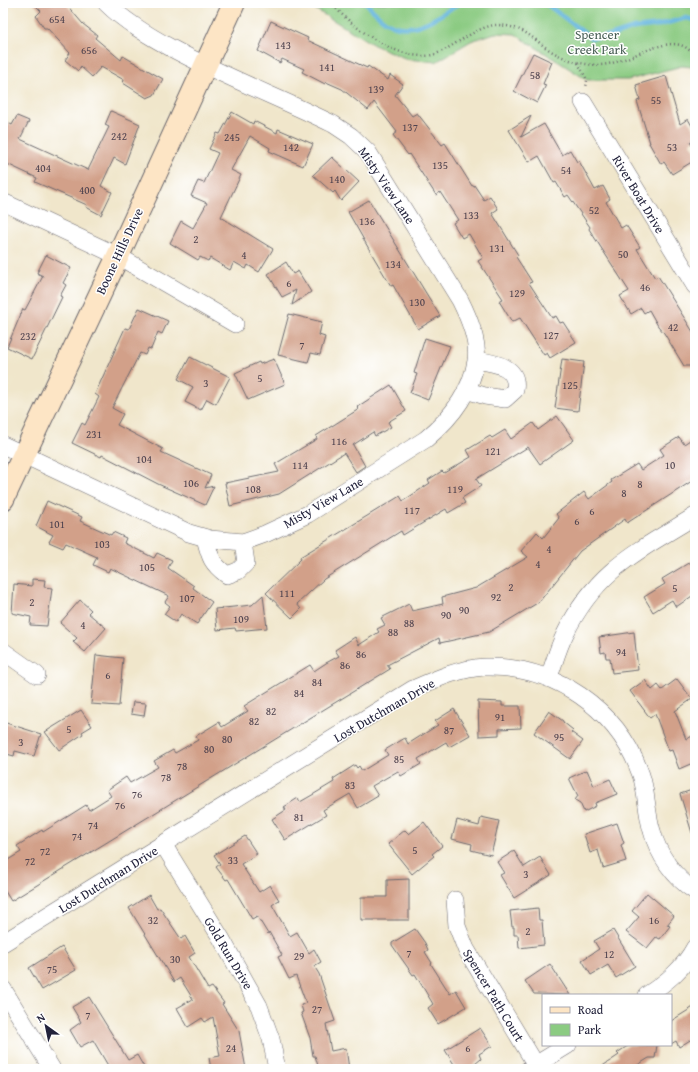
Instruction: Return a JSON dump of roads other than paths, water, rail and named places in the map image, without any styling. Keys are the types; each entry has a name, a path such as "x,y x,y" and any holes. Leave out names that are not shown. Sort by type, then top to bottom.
{"street":[{"name":"Misty View Lane","path":"3,445 167,524 205,538 244,542 287,525 308,514 426,439 444,424 456,408 466,390 476,360 474,334 460,300 368,152 351,136 333,124 204,65 128,22 106,3"},
{"name":"Boone Hills Drive","path":"3,499 118,256 204,65 234,3"},
{"name":"River Boat Drive","path":"583,102 694,282"},
{"path":"3,202 118,256 235,324"},
{"path":"466,390 485,396 505,399 515,390 516,383 514,376 504,367 498,363 476,360"},
{"path":"549,677 564,635 580,607 593,589 623,560 695,516"},
{"path":"205,538 211,561 216,567 227,575 238,571 246,563 244,542"},
{"path":"3,651 37,675"},
{"name":"Lost Dutchman Drive","path":"3,943 413,690 438,678 484,667 508,668 549,677 571,689 593,704 622,736 640,774 646,795 652,831 666,862 679,878 695,891"},
{"name":"Gold Run Drive","path":"163,844 221,938 259,1006 271,1039 277,1069"},
{"name":"Spencer Path Court","path":"455,900 457,926 466,949 532,1067"},
{"path":"648,994 674,976 689,959 695,947"},
{"path":"3,990 52,1069"},
{"path":"532,1067 566,1046"}],"waterway":[{"path":"367,3 380,17 390,24 400,27 410,27 430,21 459,3"},
{"path":"545,3 591,38 610,36 634,28 660,25 686,18 695,20"}],"park label":[{"name":"Spencer Creek Park","path":"597,42"}]}
